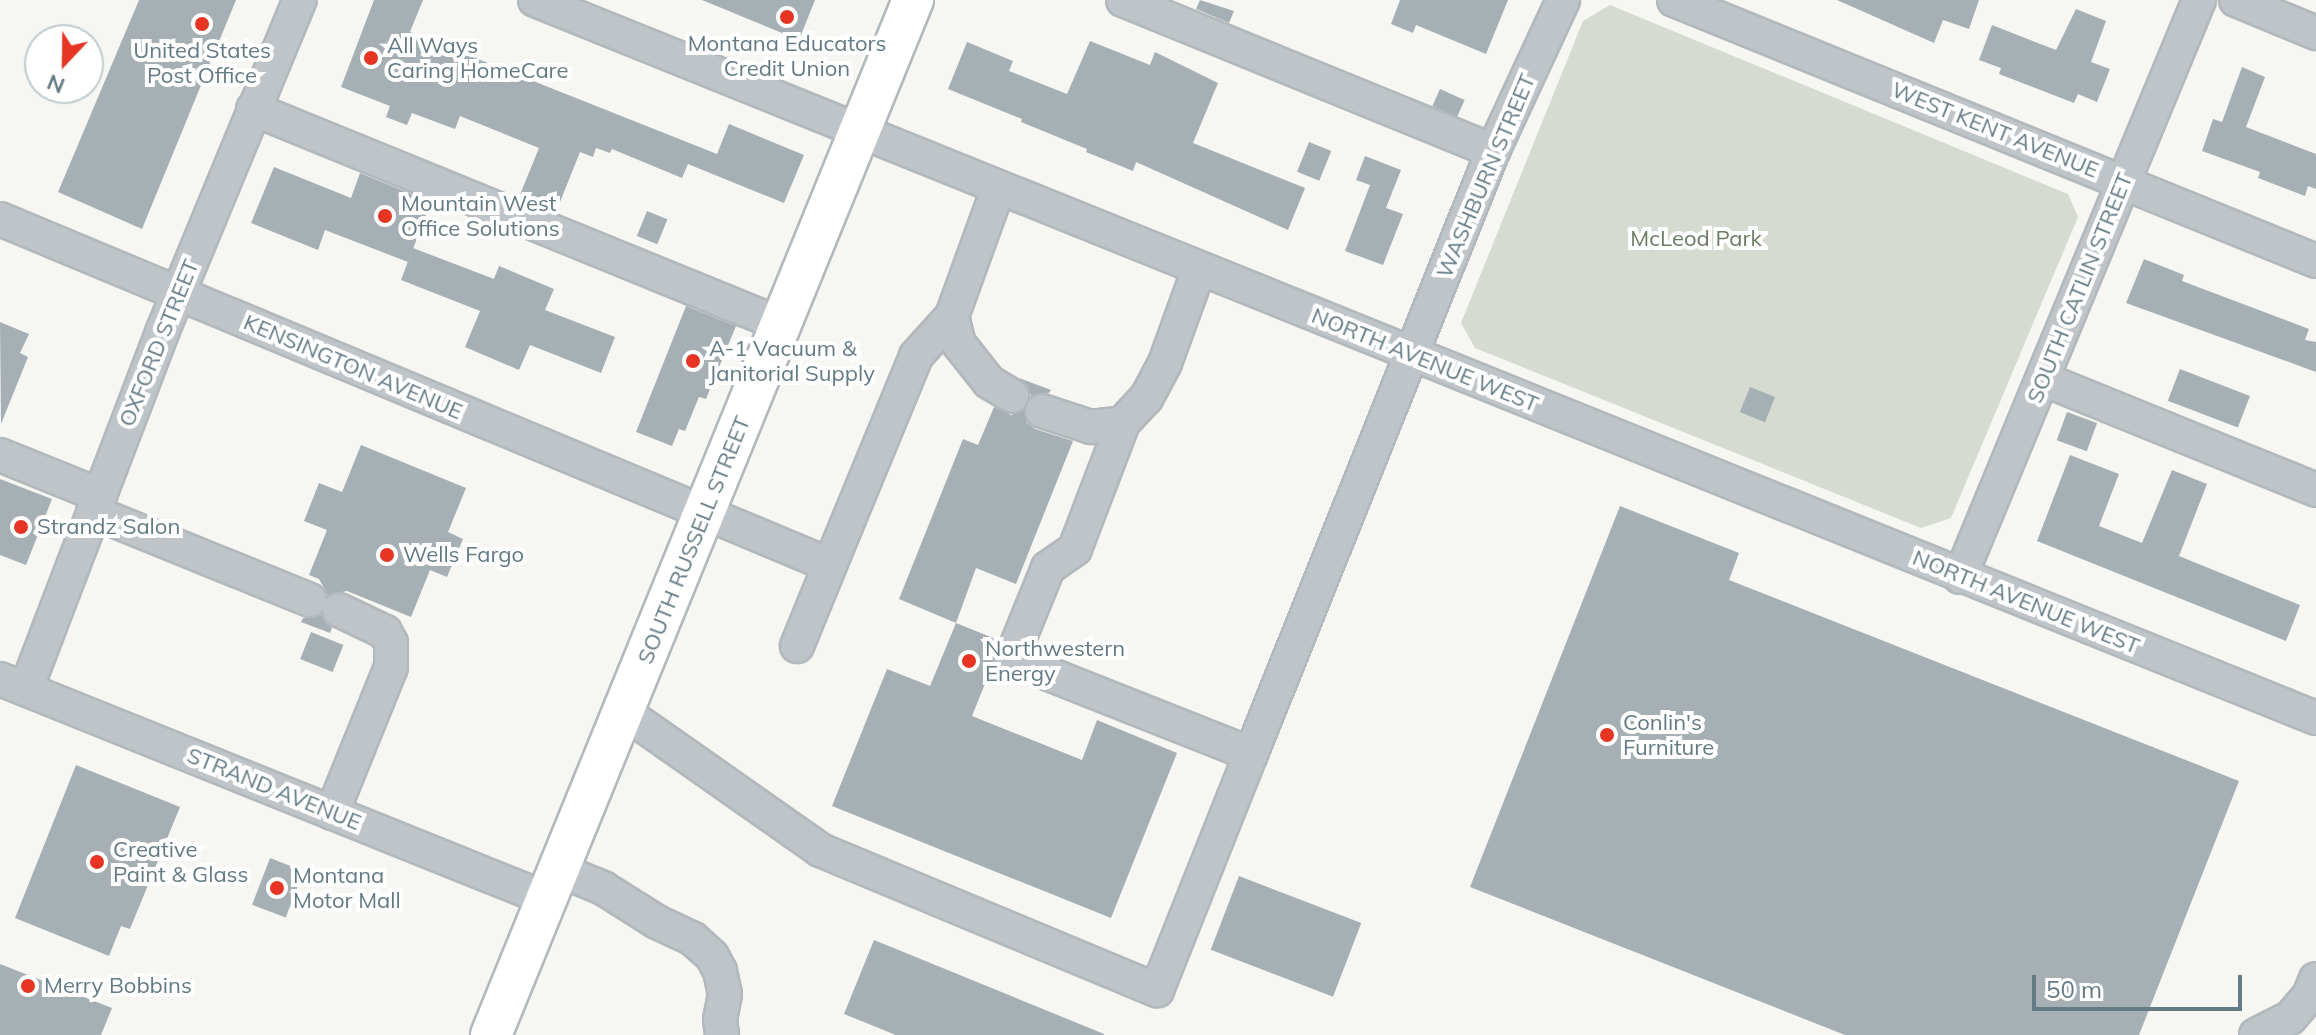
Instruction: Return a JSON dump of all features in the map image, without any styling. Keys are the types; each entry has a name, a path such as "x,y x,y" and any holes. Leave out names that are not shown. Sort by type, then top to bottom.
{"main road":[{"name":"SOUTH RUSSELL STREET","path":"491,1035 913,0"}],"street":[{"name":"OXFORD STREET","path":"13,684 96,504 178,294 300,0"},
{"name":"NORTH AVENUE WEST","path":"535,0 858,133 2316,718"},
{"path":"1123,0 1493,151"},
{"name":"WASHBURN STREET","path":"624,712 820,850 1157,990 1493,151 1563,0"},
{"name":"WEST KENT AVENUE","path":"1674,0 2316,261"},
{"name":"SOUTH CATLIN STREET","path":"1960,577 2199,0"},
{"path":"2236,0 2316,33"},
{"path":"253,109 780,324"},
{"path":"797,646 916,356 952,316 998,189"},
{"name":"KENSINGTON AVENUE","path":"0,219 830,565"},
{"path":"1199,269 1165,363 1146,398 1123,423 1075,549 1048,568 1011,659 1251,754"},
{"path":"952,316 959,344 989,382 1012,396"},
{"path":"2043,379 2316,490"},
{"path":"1042,411 1091,427 1123,423"},
{"path":"0,455 96,504 385,632 391,643 391,667 332,813"},
{"name":"STRAND AVENUE","path":"13,684 332,813 553,885 603,888 657,922 693,939 712,956 720,971 725,994 720,1020 722,1035"},
{"path":"2256,1035 2290,1018 2309,996 2316,979"}],"green space":[{"name":"McLeod Park","path":"1610,5 2068,194 2078,217 1951,518 1921,528 1475,348 1461,323 1583,21"}],"building":[{"path":"139,0 236,0 142,229 58,192 95,104 104,104 104,83"},
{"path":"374,0 423,0 410,32 717,154 729,124 804,155 784,203 688,164 682,178 612,149 610,153 596,148 593,157 580,152 556,212 519,197 539,148 460,116 455,129 412,113 407,125 386,117 390,106 341,87"},
{"name":"Montana Educators Credit Union","path":"702,0 815,0 799,40"},
{"path":"1200,0 1234,11 1229,23 1196,9"},
{"path":"1400,0 1508,0 1486,54 1416,25 1413,33 1391,24"},
{"path":"1837,0 1979,0 1969,29 1943,20 1934,43"},
{"path":"2076,9 2106,21 2091,62 2110,69 2097,102 2078,94 2074,103 1999,74 2001,68 1979,60 1992,25 2056,50"},
{"path":"1090,41 1150,65 1155,52 1218,83 1193,143 1305,188 1288,230 1136,162 1133,171 1086,152 1087,149 1021,122 1022,119 948,89 967,42 1013,61 1009,71 1067,94"},
{"path":"2242,67 2265,77 2246,127 2316,154 2316,189 2308,186 2305,196 2258,178 2260,172 2202,151 2213,119 2222,122"},
{"path":"1440,89 1465,100 1457,117 1432,106"},
{"path":"1309,142 1331,151 1319,181 1297,172"},
{"path":"1365,156 1401,170 1386,208 1403,214 1383,265 1345,251 1370,185 1356,180"},
{"path":"274,167 351,198 360,173 431,202 408,262 325,230 318,250 251,223"},
{"path":"647,211 667,219 657,244 637,236"},
{"path":"413,248 494,279 499,266 554,289 545,310 615,337 601,373 530,345 519,370 465,347 480,311 401,280"},
{"path":"2144,259 2184,275 2182,281 2309,329 2305,340 2316,342 2316,372 2126,303"},
{"name":"A-1 Vacuum & Janitorial Supply","path":"686,306 736,326 706,399 699,397 685,431 679,429 672,446 636,432"},
{"path":"0,322 29,334 20,353 28,357 1,424"},
{"path":"2180,369 2250,396 2238,428 2168,401"},
{"path":"1019,378 1051,390 1031,396 1028,386"},
{"path":"1750,387 1775,397 1765,422 1740,412"},
{"path":"994,407 1011,415 1024,410 1027,423 1035,429 1073,441 1016,584 976,568 956,623 899,599 963,439 978,445"},
{"path":"2067,412 2097,423 2087,451 2057,440"},
{"name":"Wells Fargo","path":"361,445 466,488 448,532 463,539 447,577 430,570 411,617 347,591 328,595 319,579 309,575 327,530 304,521 319,483 342,492"},
{"path":"2070,455 2119,474 2099,526 2142,543 2172,470 2207,484 2179,556 2300,605 2286,641 2037,541"},
{"name":"Strandz Salon","path":"0,479 52,499 26,565 0,555"},
{"path":"1620,506 1739,553 1729,580 2239,781 2139,1035 1845,1035 1470,887"},
{"path":"321,615 332,628 330,633 301,622 303,618"},
{"path":"956,623 998,640 993,664 972,716 1082,760 1097,720 1177,753 1111,918 832,806 887,669 930,686"},
{"path":"311,632 343,645 333,672 300,659"},
{"name":"Creative Paint & Glass","path":"76,765 180,807 130,929 121,926 109,956 15,918"},
{"name":"Montana Motor Mall","path":"270,858 304,871 286,918 252,905"},
{"path":"1239,876 1361,923 1333,997 1211,950"},
{"path":"874,940 1104,1035 896,1035 844,1014"},
{"name":"Merry Bobbins","path":"0,964 112,1008 101,1035 0,1035"}],"place":[{"name":"Montana Educators Credit Union","path":"787,17"},
{"name":"United States Post Office","path":"202,24"},
{"name":"All Ways Caring HomeCare","path":"371,58"},
{"name":"Mountain West Office Solutions","path":"385,216"},
{"name":"A-1 Vacuum & Janitorial Supply","path":"693,361"},
{"name":"Strandz Salon","path":"21,527"},
{"name":"Wells Fargo","path":"387,555"},
{"name":"Northwestern Energy","path":"969,661"},
{"name":"Conlin's Furniture","path":"1607,735"},
{"name":"Creative Paint & Glass","path":"97,862"},
{"name":"Montana Motor Mall","path":"277,888"},
{"name":"Merry Bobbins","path":"28,986"}]}
